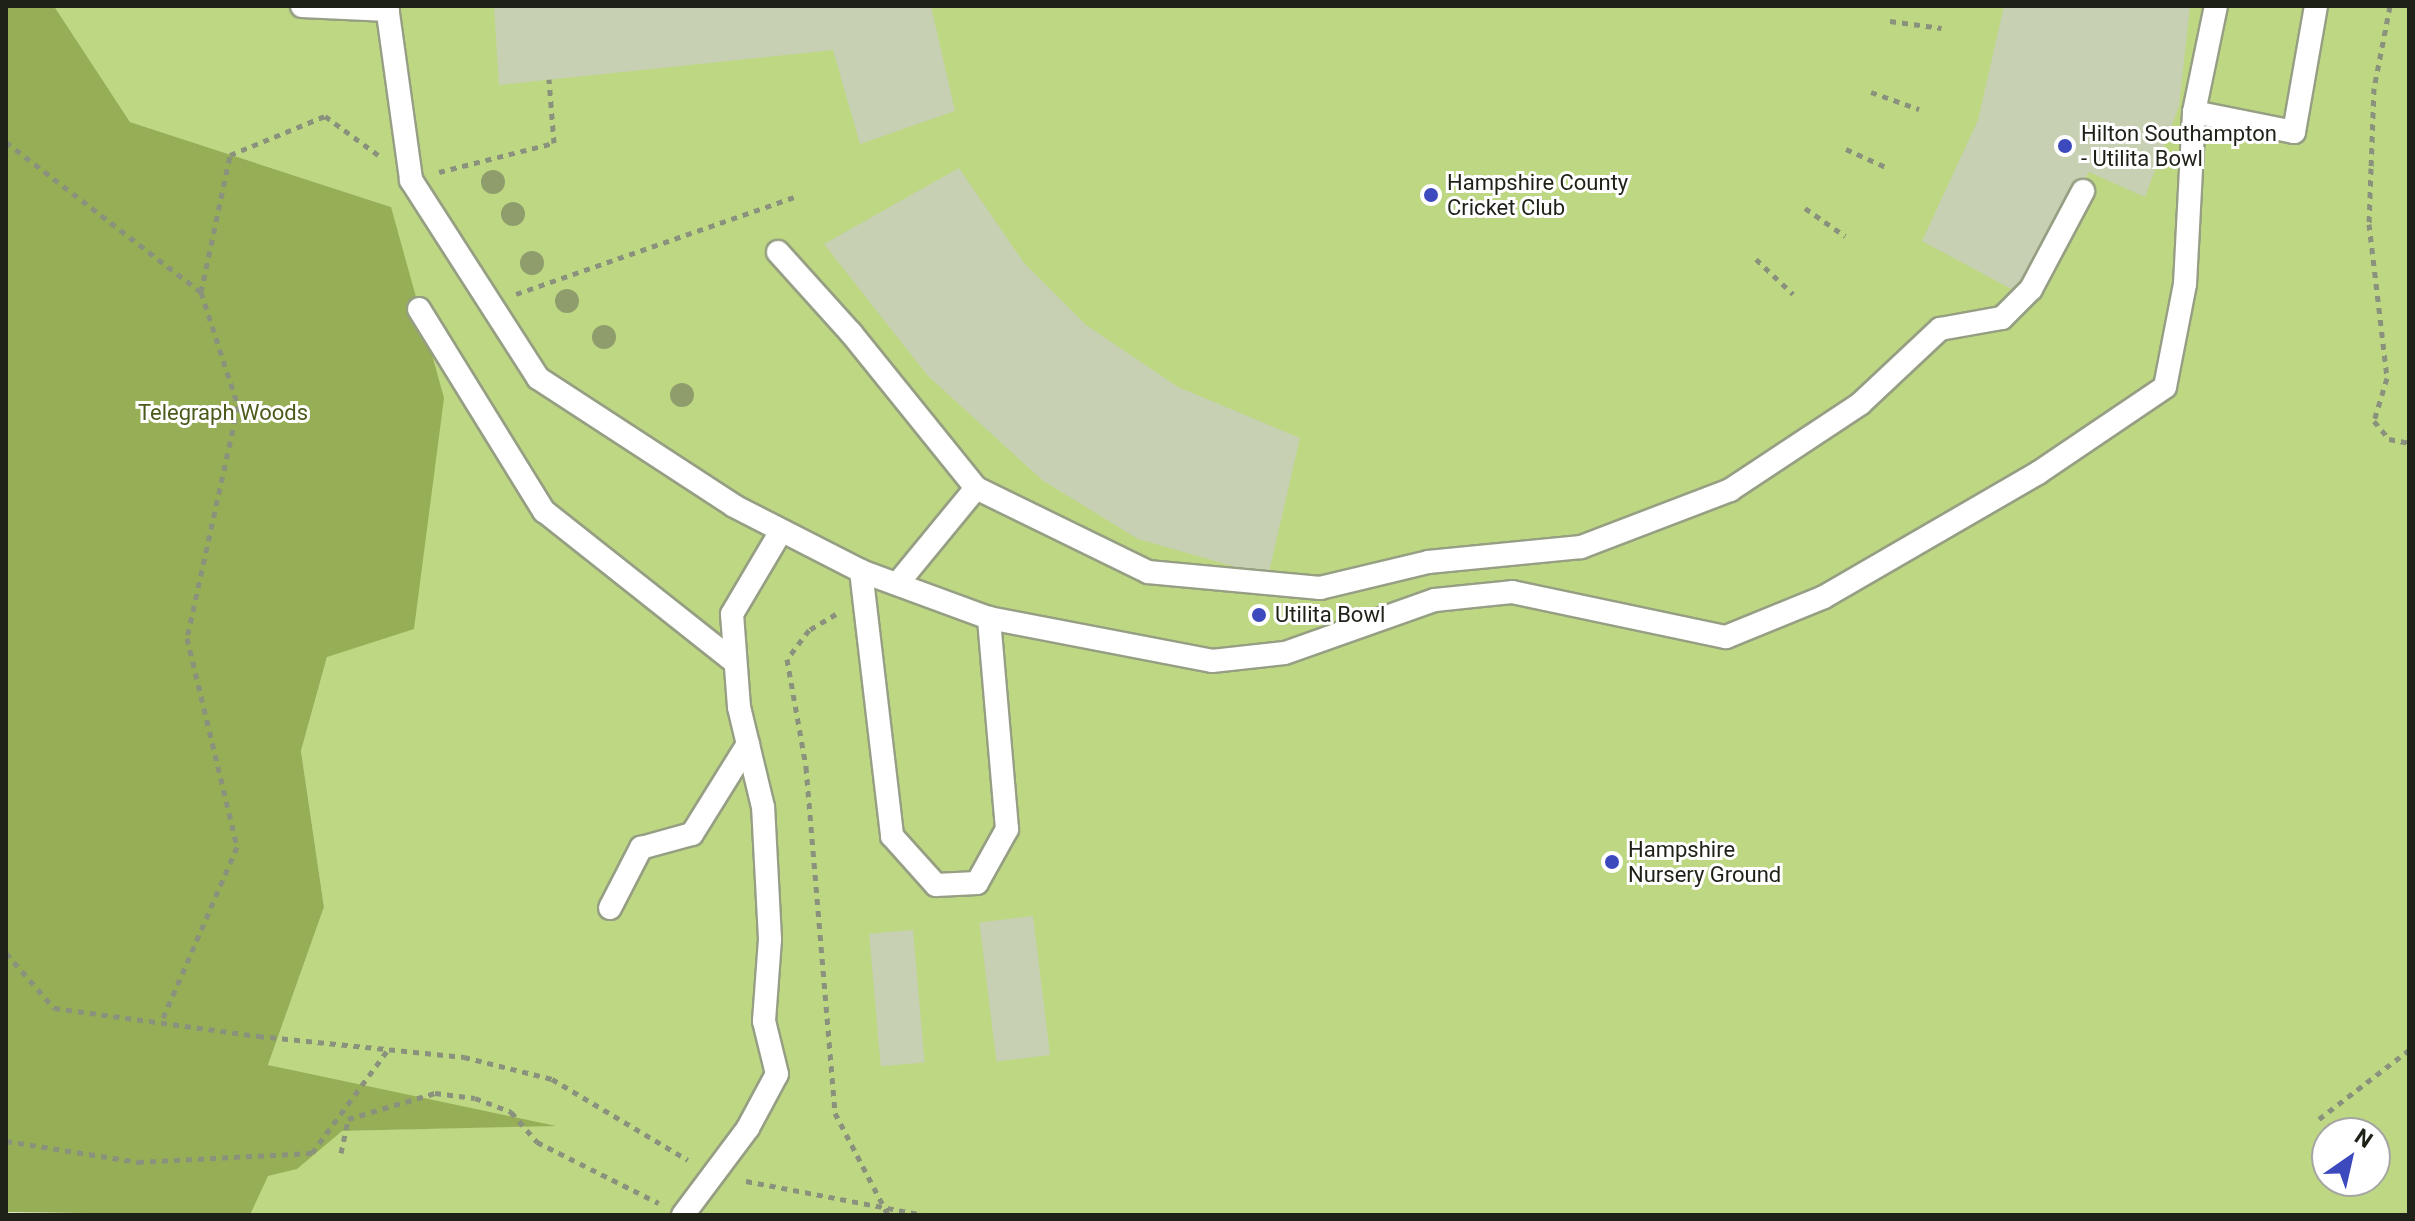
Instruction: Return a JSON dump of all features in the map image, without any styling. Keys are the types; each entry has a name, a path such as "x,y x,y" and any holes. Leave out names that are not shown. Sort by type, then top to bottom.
{"lane":[{"path":"302,6 387,8 411,180 538,378 781,531 861,571 989,618 1212,661 1285,653 1435,600 1512,592 1726,637 1824,597 2038,473 2165,387 2185,284 2194,112 2216,6"},
{"path":"2194,112 2294,132 2316,6"},
{"path":"778,252 851,333 976,488 1148,572 1320,588 1428,562 1581,547 1730,490 1860,404 1940,329 2002,318 2031,289 2083,191"},
{"path":"419,309 544,511 733,661"},
{"path":"898,583 976,488"},
{"path":"675,1211 714,1175 748,1128 777,1074 764,1021 770,939 763,807 733,661 732,614 781,531"},
{"path":"861,571 892,836 936,885 977,883 1007,829 989,618"},
{"path":"610,908 641,848 692,834 748,744"}],"path":[{"path":"2390,6 2374,88 2369,224 2387,378 2374,421 2389,439 2409,443"},
{"path":"1890,21 1942,28"},
{"path":"161,1023 237,847 187,638 238,406 201,292 230,155 325,116 411,180 554,143 549,79"},
{"path":"1871,92 1919,109"},
{"path":"6,142 201,292"},
{"path":"1846,149 1890,169"},
{"path":"489,303 795,197"},
{"path":"1805,208 1845,236"},
{"path":"1756,259 1793,294"},
{"path":"864,597 809,630 787,659 806,767 835,1113 881,1207 888,1215"},
{"path":"6,953 54,1008 387,1051 464,1057 552,1079 714,1175 925,1215"},
{"path":"2322,1117 2409,1050"},
{"path":"6,1141 138,1162 312,1153 387,1051"},
{"path":"341,1153 348,1119 435,1093 475,1098 511,1112 537,1142 646,1192 675,1211"}],"green space":[{"name":"Telegraph Woods","path":"6,6 54,6 130,122 391,207 444,398 414,629 327,657 301,751 324,907 268,1065 556,1126 342,1131 297,1169 268,1176 250,1215 6,1212"},
{"name":"Utilita Bowl","path":"54,6 2409,6 2409,1215 250,1215 267,1176 297,1168 341,1131 531,1126 268,1065 324,907 301,751 327,657 391,207 130,122"}],"building":[{"path":"494,6 931,6 955,111 860,144 833,50 499,85"},
{"name":"Hilton Southampton - Utilita Bowl","path":"2004,6 2190,6 2179,106 2145,197 2089,172 2015,291 1922,241 1978,120"},
{"path":"959,168 1024,263 1086,325 1178,387 1300,438 1268,576 1138,539 1042,480 928,376 824,244"},
{"path":"1033,916 1050,1055 996,1062 979,923"},
{"path":"913,930 925,1062 881,1066 869,934"}],"place":[{"name":"Hilton Southampton - Utilita Bowl","path":"2065,146"},
{"name":"Hampshire County Cricket Club","path":"1431,195"},
{"name":"Utilita Bowl","path":"1259,615"},
{"name":"Hampshire Nursery Ground","path":"1612,862"}]}
